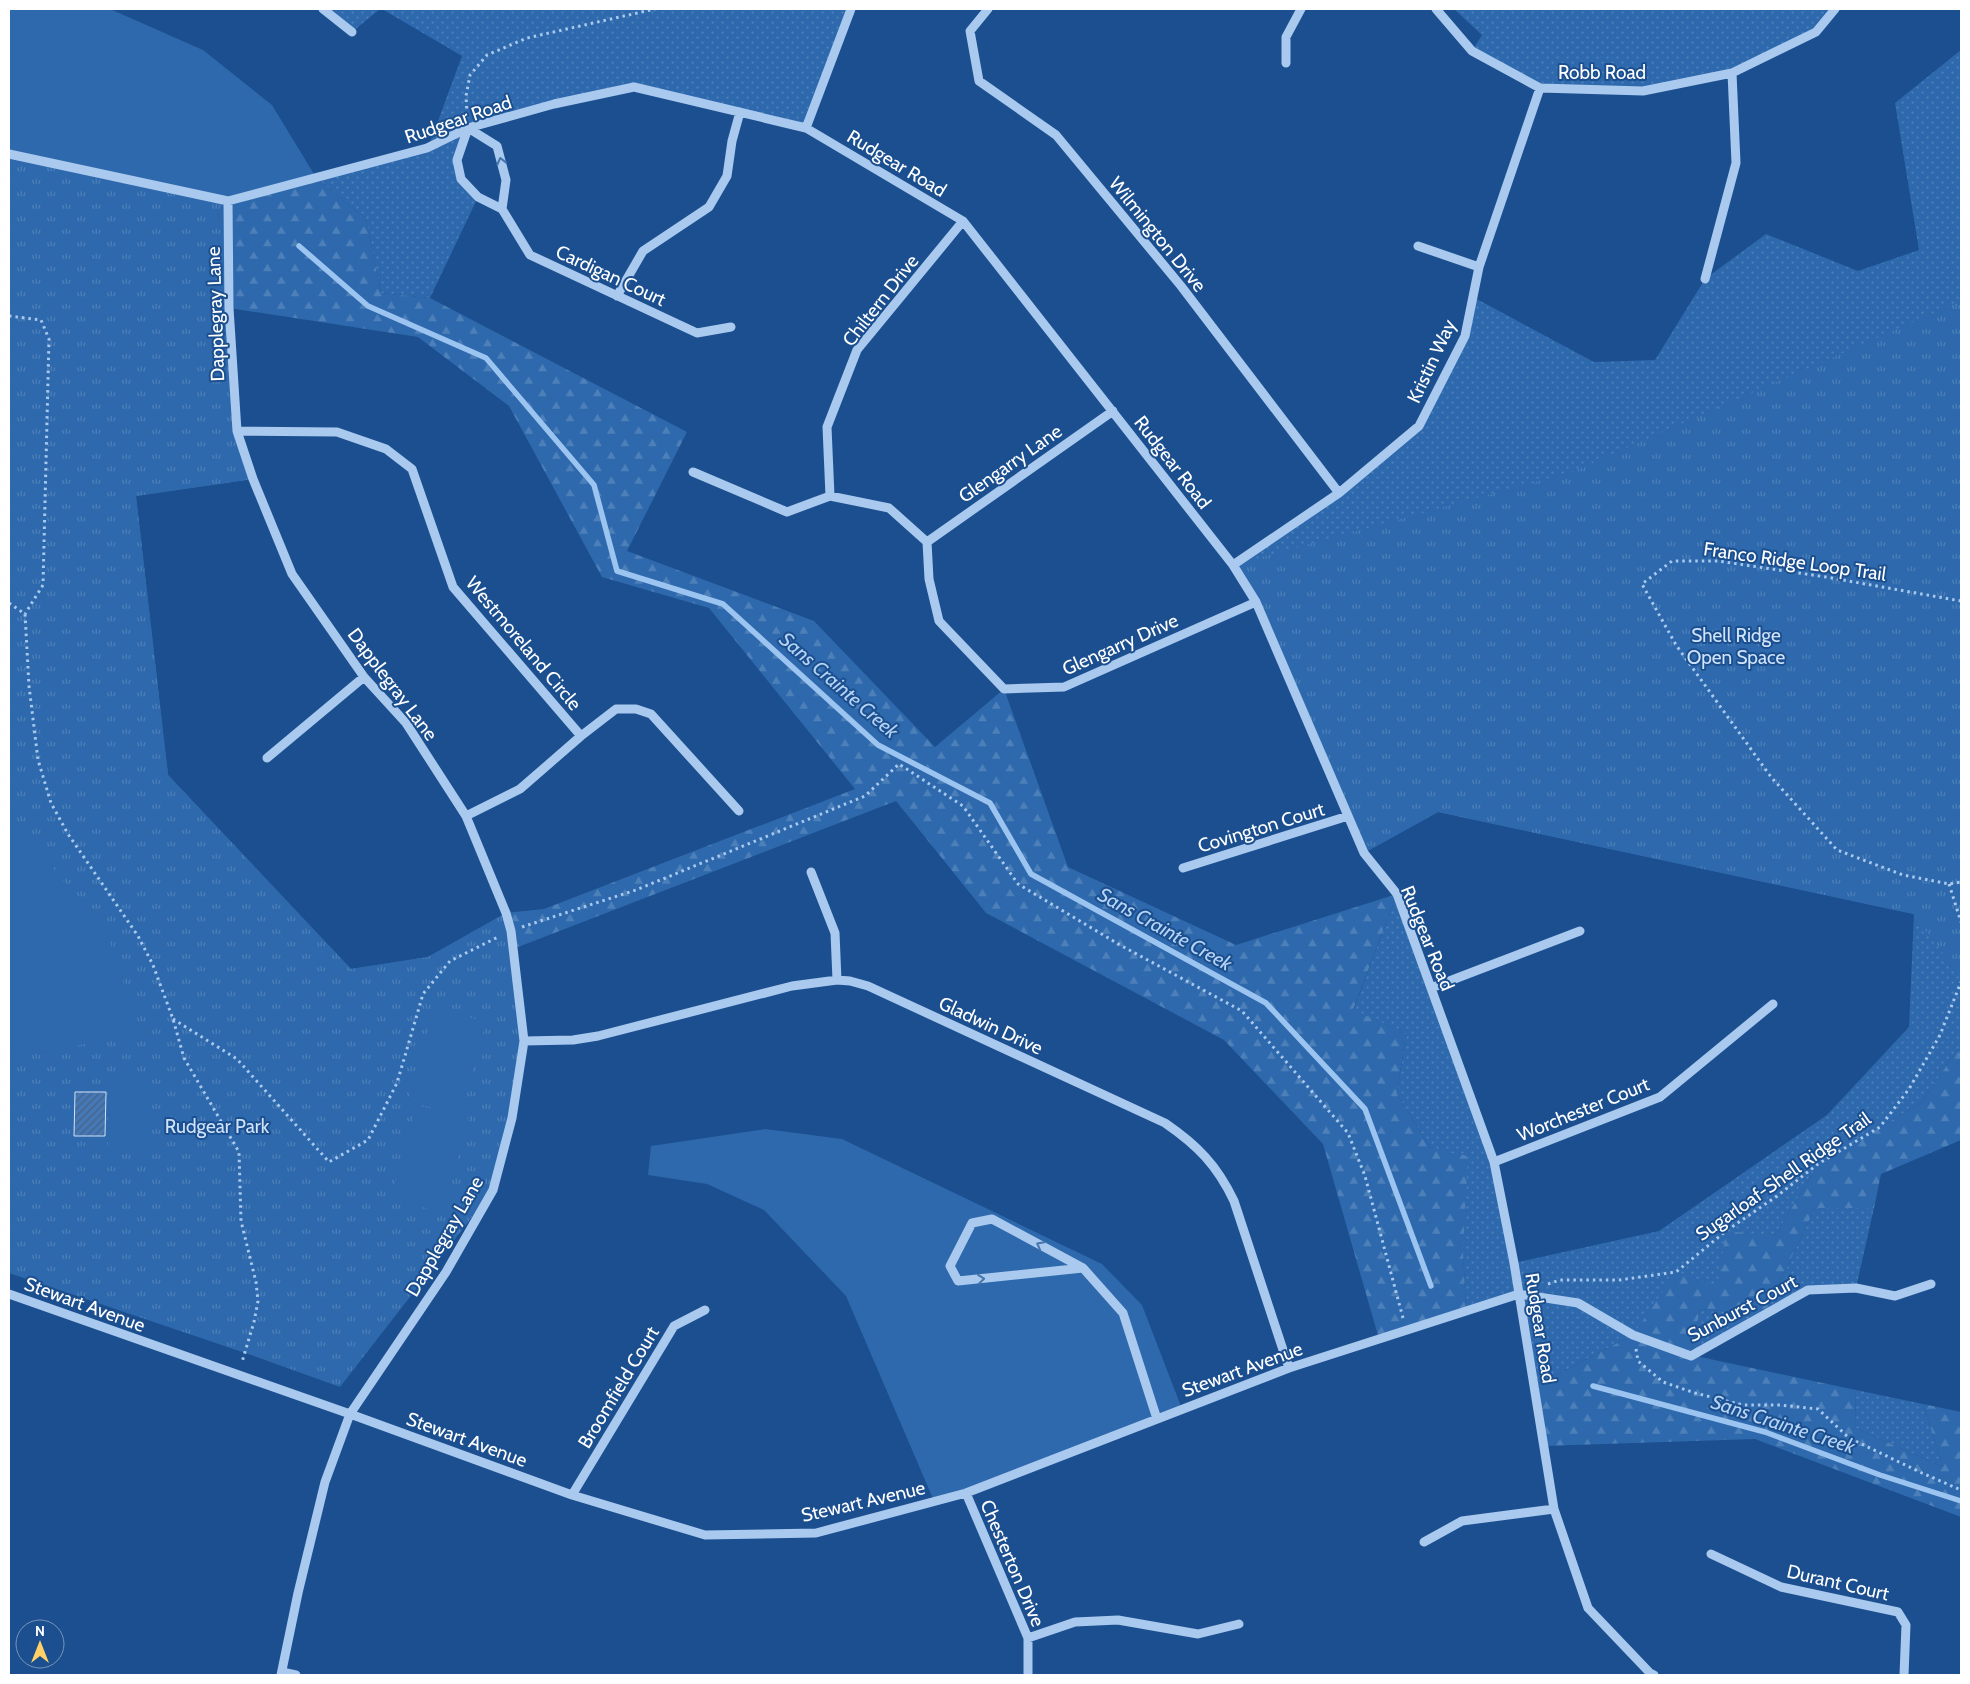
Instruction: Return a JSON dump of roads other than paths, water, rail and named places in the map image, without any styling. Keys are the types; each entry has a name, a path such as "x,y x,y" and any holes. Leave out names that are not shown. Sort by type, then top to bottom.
{"street":[{"path":"323,9 352,32"},
{"path":"806,128 852,9"},
{"name":"Wilmington Drive","path":"988,9 970,31 979,81 1056,135 1181,286 1339,493"},
{"path":"1286,63 1286,37 1301,9"},
{"name":"Robb Road","path":"1436,9 1472,51 1540,88 1643,91 1732,73 1816,32 1836,9"},
{"path":"1705,279 1736,162 1732,73"},
{"name":"Rudgear Road","path":"9,154 228,201 428,148 468,128 554,104 634,87 806,128 963,221 1233,565 1256,602 1364,852 1398,894 1494,1162 1519,1294 1554,1509 1588,1608 1651,1675"},
{"name":"Kristin Way","path":"1233,565 1339,493 1419,426 1465,336 1479,267 1540,88"},
{"path":"617,296 643,252 709,208 727,176 732,141 740,112"},
{"path":"468,128 497,146 506,180 502,209 478,197 461,179 457,160 468,128"},
{"name":"Dapplegray Lane","path":"228,201 229,308 236,431 253,480 292,574 364,677 406,722 466,816 506,913 511,931 524,1041 512,1118 492,1190 446,1272 350,1414 325,1482 298,1593 282,1674"},
{"name":"Cardigan Court","path":"502,209 530,255 697,333 731,327"},
{"name":"Chiltern Drive","path":"830,496 827,427 857,350 963,221"},
{"path":"1418,246 1479,267"},
{"name":"Glengarry Lane","path":"927,542 1112,411"},
{"name":"Westmoreland Circle","path":"236,431 337,432 386,449 412,469 453,587 581,736 520,790 466,816"},
{"path":"693,472 787,512 830,496 889,508 927,542"},
{"name":"Glengarry Drive","path":"927,542 929,579 939,621 1004,689 1064,687 1256,602"},
{"path":"267,758 364,677"},
{"path":"581,736 616,709 636,709 651,714 739,811"},
{"name":"Covington Court","path":"1183,868 1348,816"},
{"path":"811,872 835,933 837,980"},
{"path":"1431,988 1580,931"},
{"name":"Gladwin Drive","path":"524,1041 573,1040 598,1036 792,986 837,980 868,986 1165,1123 1185,1137 1214,1166 1225,1181 1234,1201 1289,1368"},
{"name":"Worchester Court","path":"1494,1162 1660,1097 1773,1004"},
{"path":"1083,1268 958,1281 950,1266 972,1223 992,1219 1083,1268 1123,1313 1157,1419"},
{"name":"Sunburst Court","path":"1519,1294 1578,1303 1633,1335 1691,1356 1808,1290 1856,1288 1895,1296 1931,1284"},
{"name":"Stewart Avenue","path":"9,1294 350,1414 572,1495 705,1535 816,1532 966,1493 1289,1368 1519,1294"},
{"name":"Broomfield Court","path":"572,1495 674,1326 705,1310"},
{"name":"Chesterton Drive","path":"966,1493 1028,1638 1028,1675"},
{"path":"1424,1542 1462,1521 1554,1509"},
{"name":"Durant Court","path":"1711,1554 1781,1587 1898,1612 1906,1625 1904,1675"},
{"path":"1028,1638 1075,1622 1118,1620 1198,1634 1239,1624"},
{"path":"282,1674 296,1675"}],"waterway":[{"name":"Sans Crainte Creek","path":"299,246 368,306 486,358 594,485 617,571 723,604 878,745 990,803 1031,874 1266,1003 1365,1109 1431,1286"},
{"name":"Sans Crainte Creek","path":"1593,1386 1765,1432 1880,1475 1961,1501"}],"park label":[{"name":"Shell Ridge Open Space","path":"1736,646"},
{"name":"Rudgear Park","path":"217,1126"}]}
